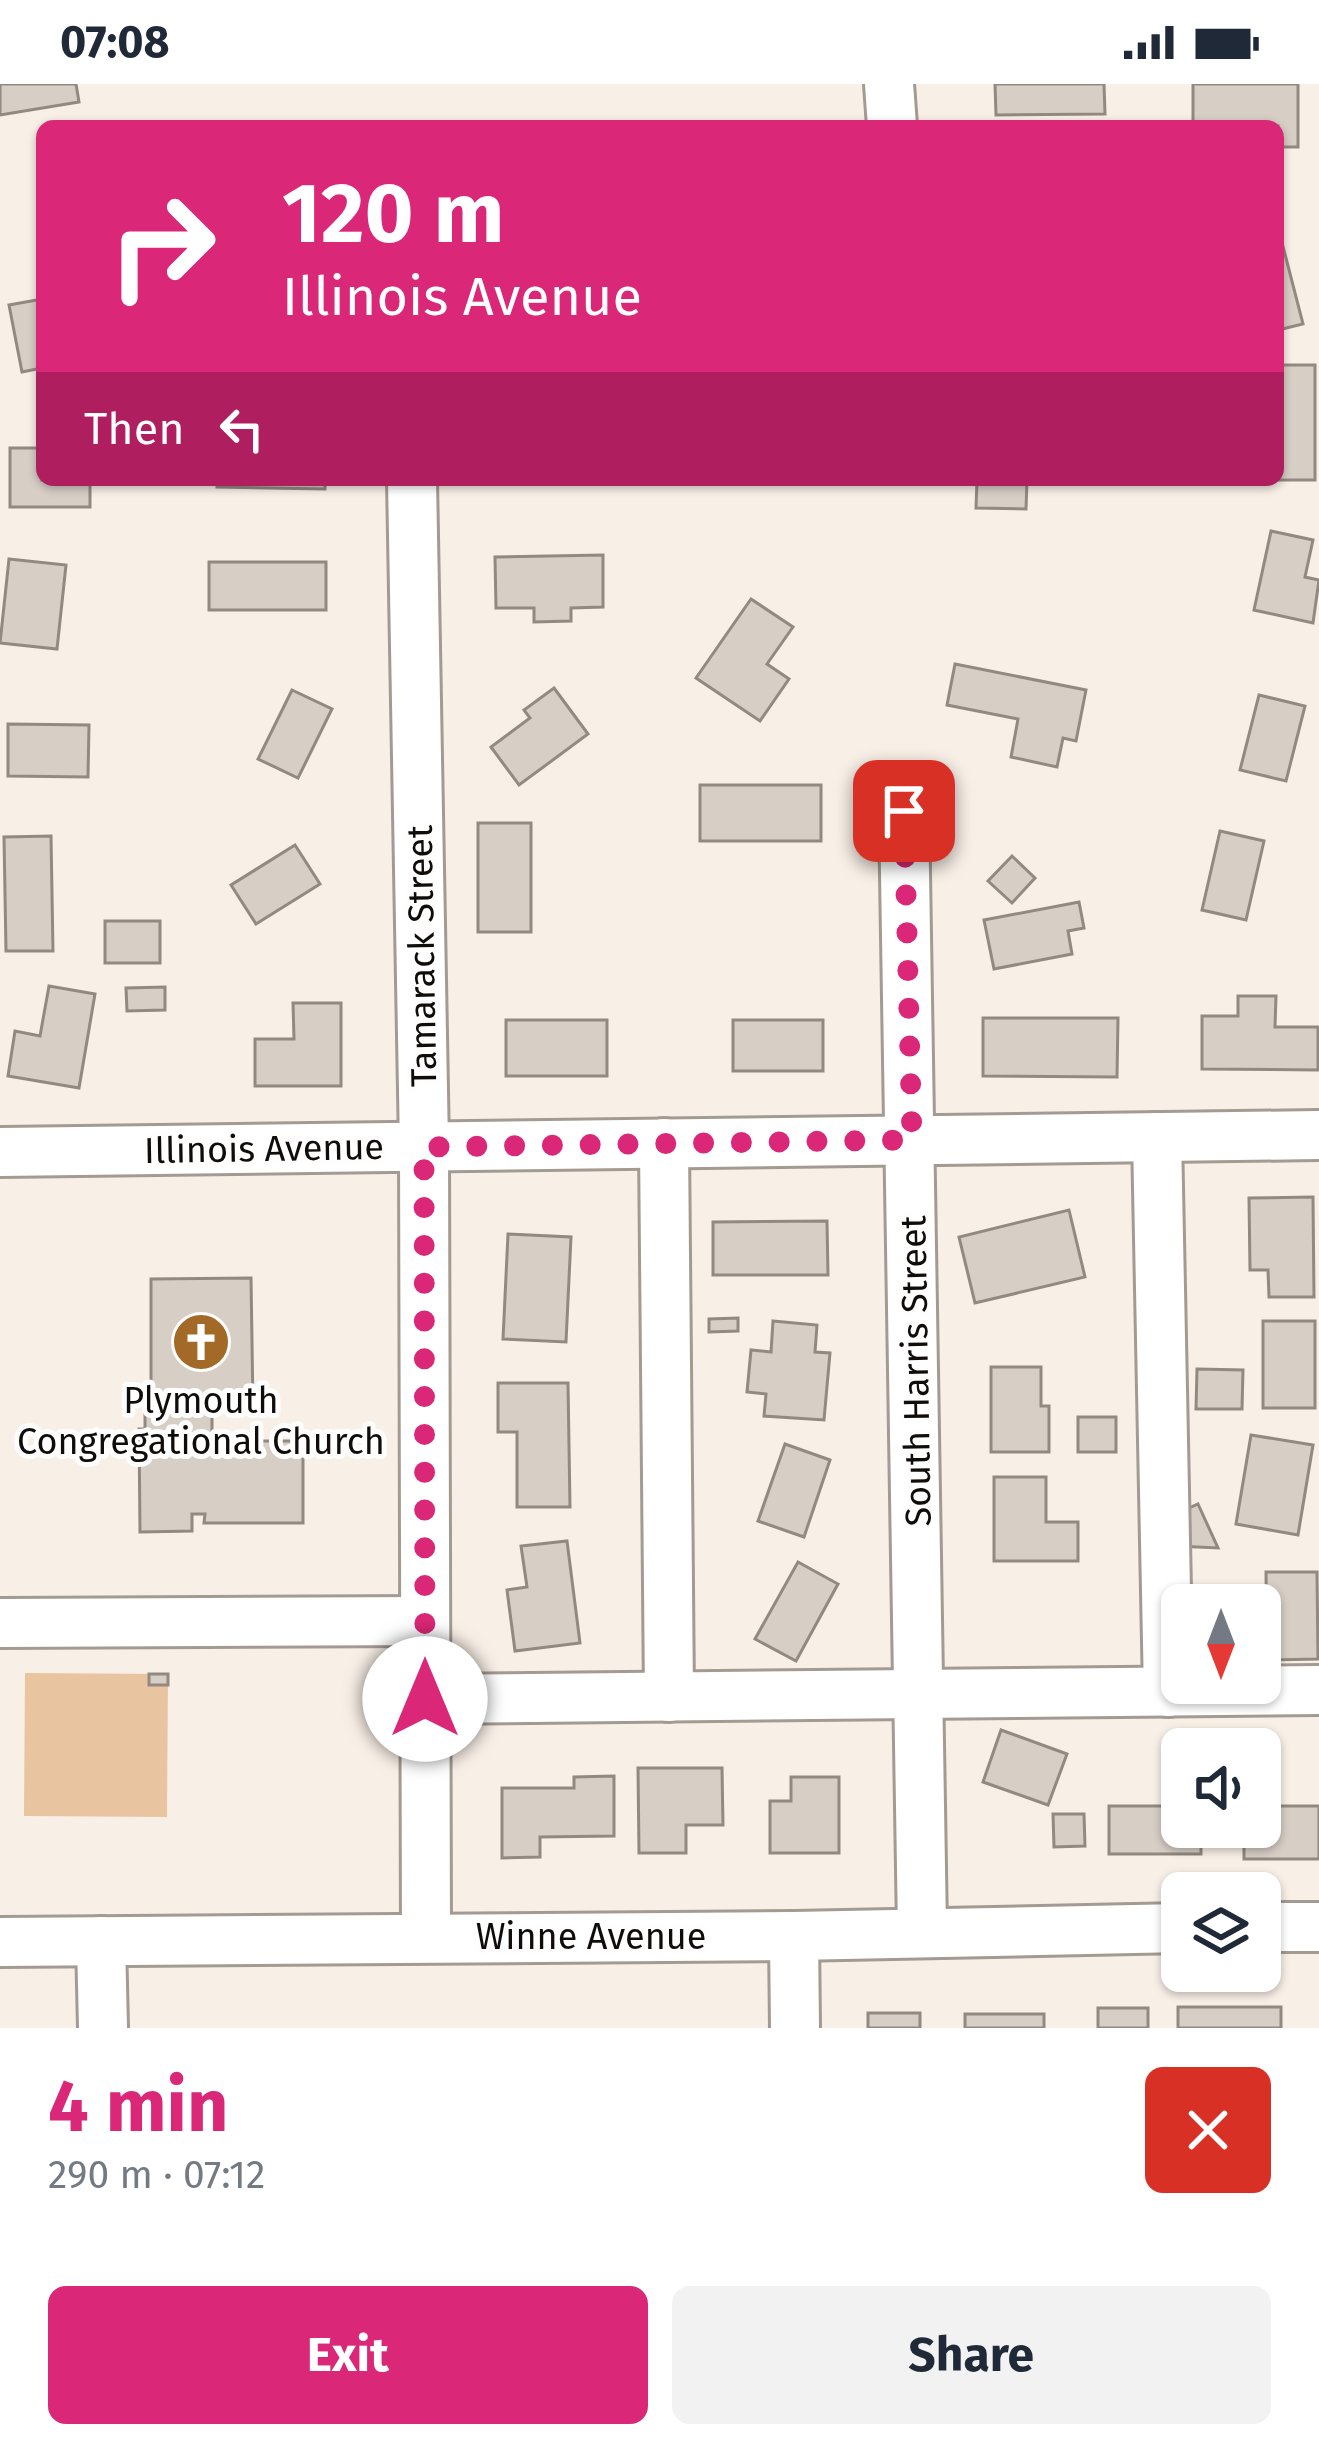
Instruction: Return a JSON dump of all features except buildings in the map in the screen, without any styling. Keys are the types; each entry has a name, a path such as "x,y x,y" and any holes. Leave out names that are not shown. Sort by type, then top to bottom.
{"street":[{"path":"889,84 892,120"},
{"name":"Tamarack Street","path":"412,486 424,1147 426,1936"},
{"name":"South Harris Street","path":"904,811 922,1930"},
{"name":"Illinois Avenue","path":"0,1152 1319,1135"},
{"path":"1157,1137 1166,1584"},
{"path":"664,1143 669,1696"},
{"path":"0,1623 425,1621"},
{"path":"1281,1691 1319,1690"},
{"path":"425,1699 1161,1692"},
{"path":"1281,1927 1319,1927"},
{"name":"Winne Avenue","path":"0,1942 1161,1928"},
{"path":"794,1936 795,2028"},
{"path":"101,1941 103,2028"}],"shaded area":[{"path":"25,1673 168,1674 167,1817 24,1816"}],"place":[{"name":"Plymouth Congregational Church","path":"201,1342"}],"route":[{"path":"425,1699 424,1147 912,1140 904,811"}]}
